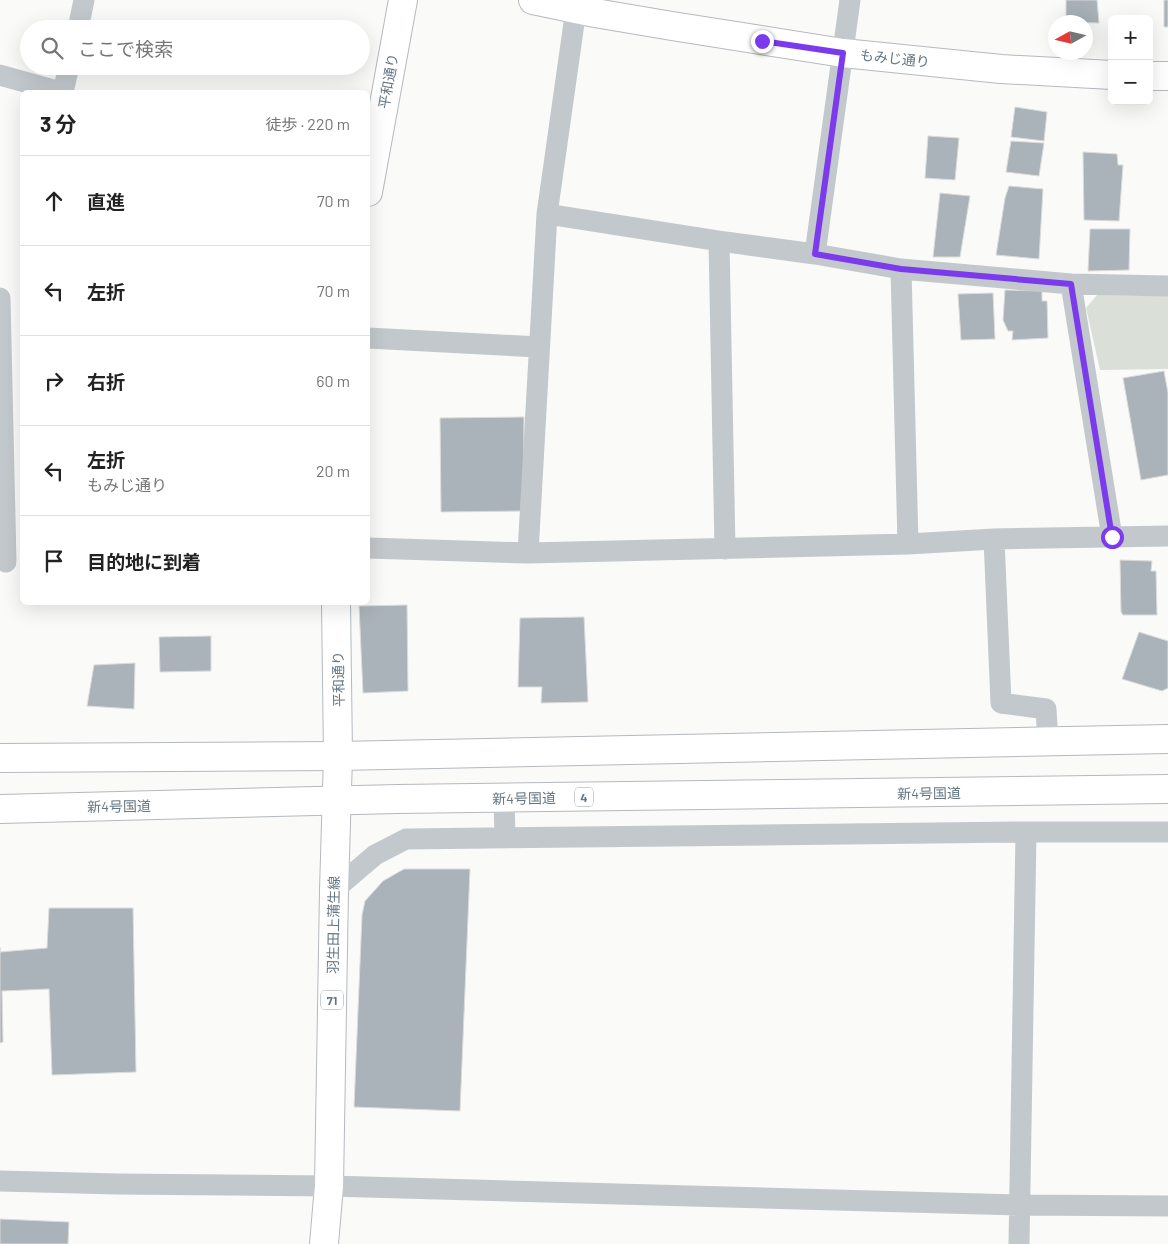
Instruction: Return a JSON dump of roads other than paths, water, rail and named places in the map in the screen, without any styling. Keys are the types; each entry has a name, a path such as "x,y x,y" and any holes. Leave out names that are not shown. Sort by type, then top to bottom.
{"main road":[{"name":"平和通り","path":"370,164 403,0"},
{"name":"もみじ通り","path":"533,0 589,7 753,40 843,53 1001,69 1108,75"},
{"path":"1153,76 1168,76"},
{"name":"平和通り","path":"336,605 338,756"},
{"path":"0,758 338,756 1048,743 1168,739"},
{"name":"羽生田上蒲生線","path":"324,1244 329,1186 338,756"},
{"name":"新4号国道","path":"0,809 336,801 1168,788"}],"street":[{"path":"80,20 84,0"},
{"path":"815,254 850,0"},
{"path":"528,553 547,214 589,7"},
{"path":"0,75 55,90"},
{"path":"63,90 67,75"},
{"path":"547,214 815,254 901,269 1071,284 1168,286"},
{"path":"719,241 725,549"},
{"path":"901,269 908,544"},
{"path":"1071,284 1112,537"},
{"path":"0,298 1,390 10,562"},
{"path":"370,338 539,347"},
{"path":"370,548 528,553 908,544 994,539 1168,536"},
{"path":"994,539 1001,703 1046,709 1048,743"},
{"path":"504,798 505,838"},
{"path":"1019,1244 1026,832"},
{"path":"334,890 375,854 406,839 1168,832"},
{"path":"0,1181 329,1186 1020,1205 1168,1206"}]}
